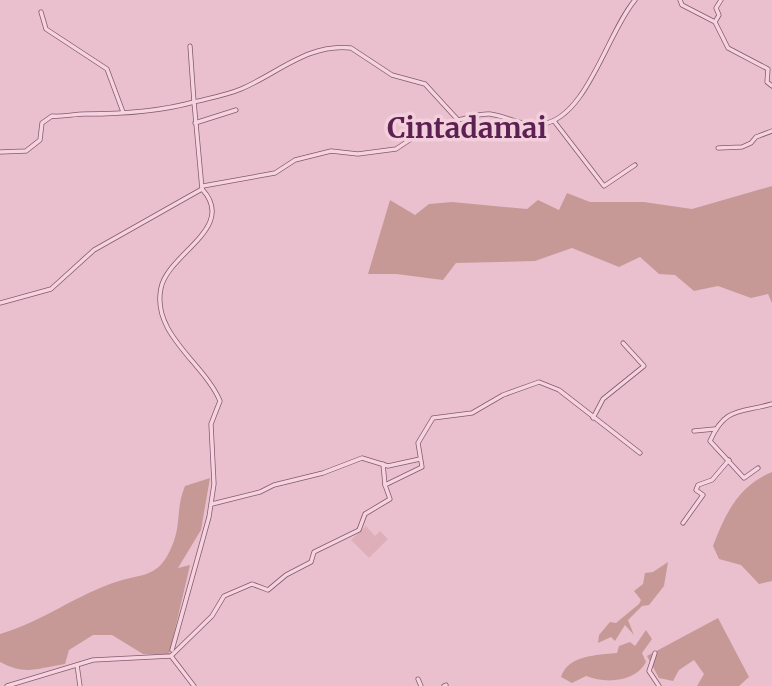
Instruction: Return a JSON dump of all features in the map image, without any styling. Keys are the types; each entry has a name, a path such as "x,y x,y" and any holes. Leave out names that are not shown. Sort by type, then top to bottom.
{"street":[{"path":"0,303 51,289 94,250 203,188 268,175 295,160 331,151 358,154 396,149 426,129 487,114 518,124 539,125 554,121 567,113 576,100 635,0"},
{"path":"680,0 682,5 715,22 729,48 768,69 767,81 772,86"},
{"path":"715,22 719,15 716,8 721,0"},
{"path":"41,12 43,24 107,69 123,112"},
{"path":"171,655 212,504 211,424 219,405 219,398 170,331 160,302 164,279 173,264 197,243 211,223 211,209 203,188 195,123 190,46"},
{"path":"0,152 29,149 40,140 41,125 50,117 140,112 194,102 239,90 277,67 305,55 344,47 351,48 392,75 425,84 458,120"},
{"path":"195,123 236,110"},
{"path":"554,121 604,186 635,165"},
{"path":"718,148 742,147 772,131"},
{"path":"593,418 603,399 643,366 623,344"},
{"path":"212,504 323,473 362,458 383,464 418,461 419,442 433,418 472,413 506,393 539,382 559,390 640,453"},
{"path":"758,468 744,478 710,441 715,429 727,415 772,404"},
{"path":"694,431 715,429"},
{"path":"385,485 421,469 423,465 418,452"},
{"path":"683,523 703,495 696,490 698,485 709,482 729,460"},
{"path":"7,686 77,665 123,657 171,655 212,616 229,592 252,584 268,590 286,575 311,562 314,552 359,530 365,514 390,499 385,485 383,464"},
{"path":"655,653 649,671 659,686"},
{"path":"171,655 194,686"},
{"path":"77,665 80,686"},
{"path":"418,679 421,686"}],"shaded area":[{"path":"772,186 772,303 768,294 751,298 718,286 694,291 675,275 659,274 640,257 619,267 572,248 535,261 456,263 443,280 396,274 368,274 390,200 415,215 429,204 452,202 527,209 538,200 559,210 567,193 590,202 644,202 692,209"},
{"path":"772,472 772,581 759,584 741,565 719,559 713,546 723,523 742,493"},
{"path":"210,478 201,530 178,568 190,565 169,655 143,654 112,635 93,635 69,650 65,664 25,670 0,662 0,634 89,593 156,569 172,547 185,486"},
{"path":"366,526 375,536 380,531 388,539 369,558 351,540"},
{"path":"668,562 664,586 649,605 642,606 628,620 634,635 625,625 615,641 611,637 598,643 599,635 610,622 616,623 639,604 641,600 634,591 643,584 645,573 653,572"},
{"path":"718,618 749,677 739,686 697,686 704,674 694,660 679,670 673,681 659,678 647,656"},
{"path":"646,630 652,639 642,653 646,662 635,674 620,680 602,680 586,676 572,683 561,677 570,664 577,660 617,653 619,646 630,642 635,646"}],"district":[{"name":"Cintadamai","path":"467,128"}]}
